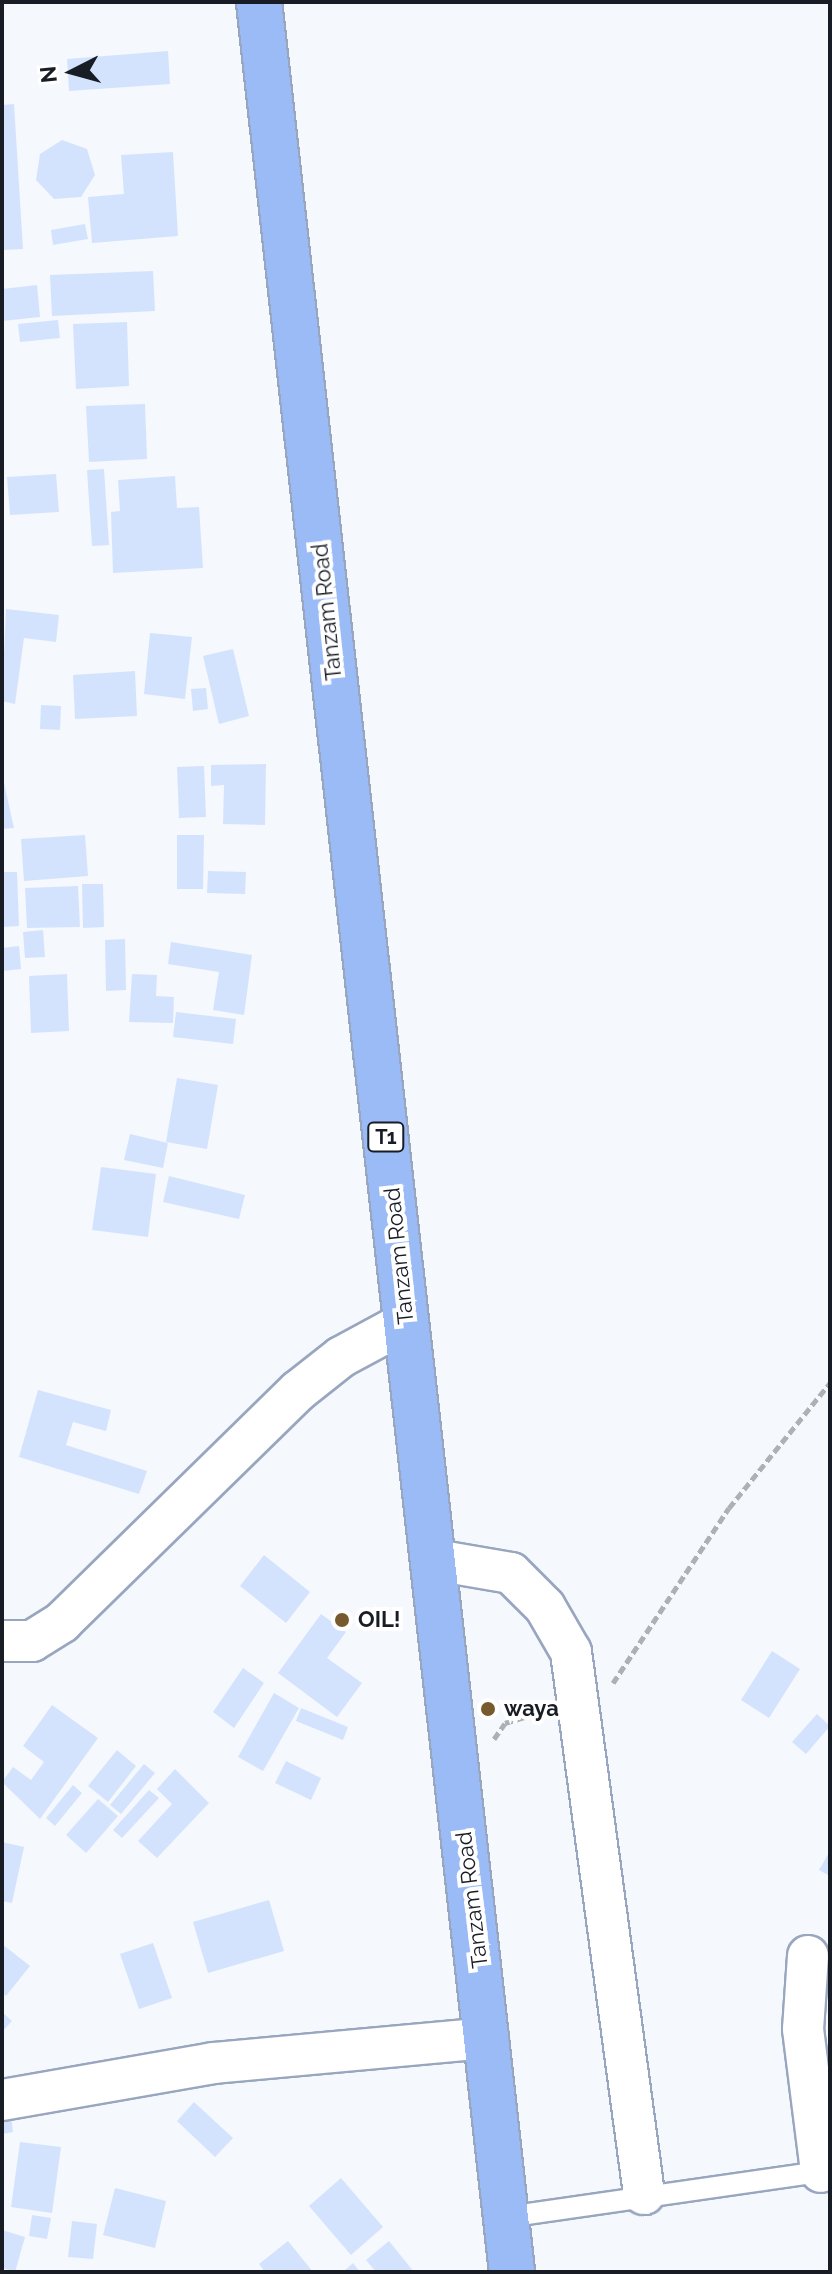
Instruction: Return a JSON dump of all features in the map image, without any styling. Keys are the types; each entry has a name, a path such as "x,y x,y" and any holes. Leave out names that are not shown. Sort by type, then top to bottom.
{"highway":[{"name":"Tanzam Road","path":"259,2 512,2272"}],"street":[{"path":"2,1641 32,1641 62,1622 298,1391 341,1357 406,1322"},
{"path":"435,1560 511,1573 545,1607 571,1652 582,1699 644,2194"},
{"path":"808,1956 803,2029 825,2172"},
{"path":"2,2100 213,2063 488,2038"}],"lane":[{"path":"507,2217 644,2194 825,2172"}],"path":[{"path":"458,1788 505,1723 582,1699 624,1673 729,1508 830,1383"}],"building":[{"path":"168,51 170,84 69,91 67,59"},
{"path":"14,104 23,249 2,250 2,105"},
{"path":"62,140 87,149 95,175 81,197 54,199 36,180 40,154"},
{"path":"173,152 178,236 92,243 88,197 124,194 121,155"},
{"path":"85,224 88,239 53,245 51,230"},
{"path":"153,271 155,311 52,316 50,275"},
{"path":"37,285 40,317 2,321 2,289"},
{"path":"58,320 60,338 20,342 18,324"},
{"path":"127,322 129,386 76,389 73,324"},
{"path":"145,404 147,459 89,462 86,406"},
{"path":"104,469 109,545 92,546 87,470"},
{"path":"56,474 59,512 10,515 7,477"},
{"path":"175,476 177,508 199,507 203,568 113,573 111,512 120,511 118,480"},
{"path":"6,609 59,615 56,642 24,638 15,704 2,701"},
{"path":"150,633 192,637 185,699 144,694"},
{"path":"233,649 249,716 219,724 203,656"},
{"path":"135,671 137,716 75,719 73,675"},
{"path":"206,688 208,709 193,711 191,689"},
{"path":"41,705 61,706 60,730 40,729"},
{"path":"266,764 265,825 223,824 224,785 211,786 211,765"},
{"path":"204,766 206,817 179,818 177,767"},
{"path":"2,774 14,828 2,829"},
{"path":"85,835 88,876 24,881 21,839"},
{"path":"177,835 204,835 203,889 177,889"},
{"path":"208,871 246,872 245,894 207,893"},
{"path":"2,872 17,872 19,926 2,927"},
{"path":"82,884 103,884 104,927 83,928"},
{"path":"78,886 80,927 27,928 25,888"},
{"path":"43,930 45,957 25,958 23,932"},
{"path":"125,939 126,990 106,991 105,940"},
{"path":"171,942 252,955 244,1015 213,1010 219,972 168,964"},
{"path":"19,946 21,969 2,971 2,948"},
{"path":"67,974 69,1031 31,1033 29,976"},
{"path":"132,974 157,975 156,996 174,997 173,1023 129,1022"},
{"path":"176,1012 236,1019 233,1044 173,1037"},
{"path":"177,1078 218,1085 207,1149 166,1142"},
{"path":"130,1134 168,1143 163,1168 124,1160"},
{"path":"101,1167 156,1174 148,1237 92,1230"},
{"path":"169,1176 245,1195 239,1219 163,1202"},
{"path":"38,1390 111,1410 106,1431 73,1422 66,1445 147,1471 139,1494 19,1457"},
{"path":"264,1555 310,1592 286,1623 240,1586"},
{"path":"321,1614 346,1632 327,1658 362,1683 337,1717 278,1673"},
{"path":"772,1651 800,1669 769,1718 741,1700"},
{"path":"243,1668 264,1683 234,1728 213,1712"},
{"path":"274,1693 299,1708 263,1771 238,1757"},
{"path":"52,1705 98,1738 40,1819 2,1782 13,1767 31,1780 44,1762 23,1746"},
{"path":"301,1708 348,1727 343,1740 296,1721"},
{"path":"817,1714 830,1726 806,1754 792,1742"},
{"path":"117,1750 136,1766 108,1802 88,1786"},
{"path":"286,1761 321,1778 311,1800 275,1783"},
{"path":"144,1764 155,1773 121,1814 110,1805"},
{"path":"175,1769 209,1803 157,1858 138,1841 172,1804 157,1789"},
{"path":"73,1785 82,1793 55,1826 46,1818"},
{"path":"149,1790 159,1798 122,1838 113,1830"},
{"path":"98,1799 118,1816 86,1853 66,1835"},
{"path":"2,1842 24,1847 12,1903 2,1901"},
{"path":"830,1851 830,1876 819,1870"},
{"path":"269,1900 284,1951 208,1973 193,1922"},
{"path":"153,1943 172,1998 139,2009 120,1954"},
{"path":"2,1944 30,1966 6,1996 2,1992"},
{"path":"2,2012 12,2021 2,2032"},
{"path":"194,2102 233,2138 215,2157 177,2121"},
{"path":"11,2115 13,2132 2,2134 2,2117"},
{"path":"20,2142 61,2147 52,2213 11,2207"},
{"path":"341,2178 383,2227 351,2255 309,2206"},
{"path":"115,2188 166,2201 155,2248 103,2235"},
{"path":"32,2215 51,2218 47,2239 29,2236"},
{"path":"72,2221 97,2224 93,2259 68,2257"},
{"path":"2,2230 25,2237 15,2272 2,2268"},
{"path":"288,2241 313,2272 265,2272 259,2264"},
{"path":"389,2241 414,2272 376,2272 366,2260"},
{"path":"353,2263 360,2272 343,2272"}],"place":[{"name":"OIL!","path":"342,1620"},
{"name":"waya","path":"488,1709"}]}
